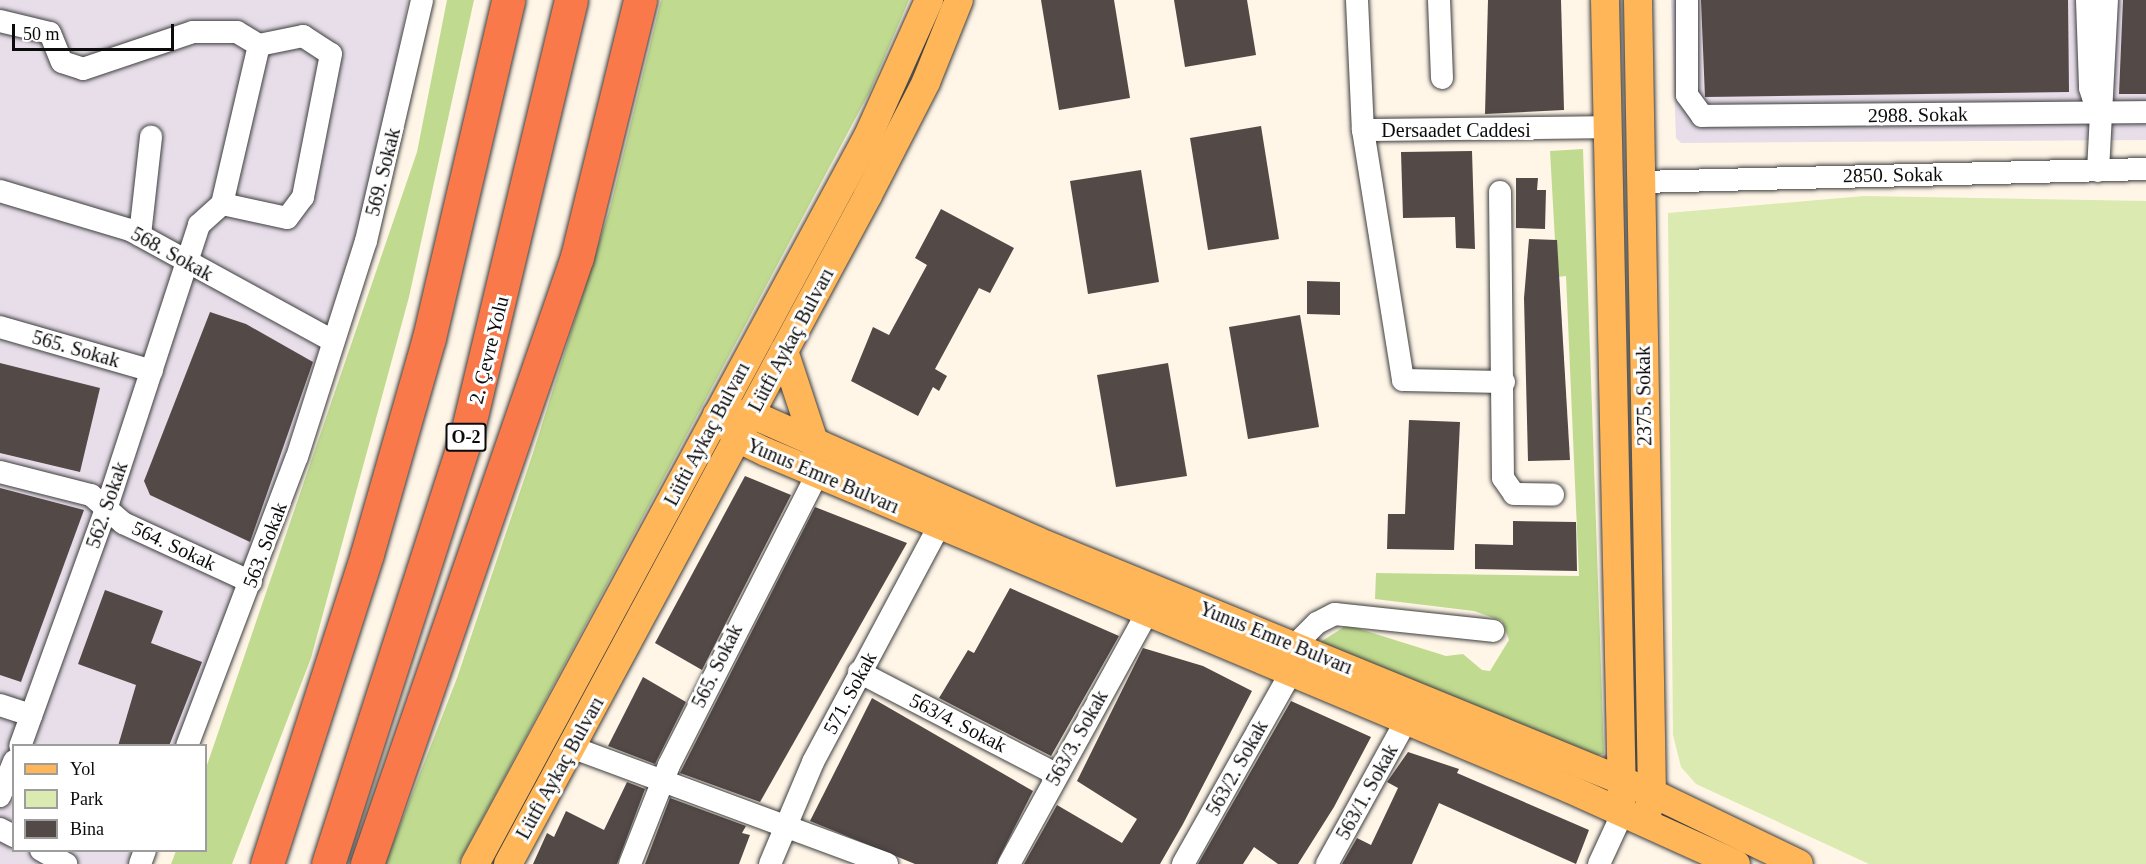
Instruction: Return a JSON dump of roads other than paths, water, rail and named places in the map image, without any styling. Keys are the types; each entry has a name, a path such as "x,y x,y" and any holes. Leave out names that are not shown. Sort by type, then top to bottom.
{"highway":[{"path":"267,864 423,360 508,0"},
{"name":"2. Çevre Yolu","path":"328,864 467,433 571,0"},
{"path":"367,864 577,257 640,0"}],"main road":[{"name":"Lüfti Aykaç Bulvarı","path":"475,864 868,136 929,0"},
{"name":"Lütfi Aykaç Bulvarı","path":"508,864 739,439 917,100 959,0"},
{"name":"2375. Sokak","path":"1605,0 1622,782 1633,817"},
{"name":"2375. Sokak","path":"1633,817 1652,793 1638,0"},
{"path":"1610,183 1641,182"},
{"path":"784,351 815,445"},
{"path":"717,415 752,414"},
{"name":"Yunus Emre Bulvarı","path":"752,414 944,514 1032,553 1293,659 1652,793 1799,864"},
{"path":"717,415 739,439"},
{"name":"Yunus Emre Bulvarı","path":"739,439 817,474 944,514"},
{"name":"Yunus Emre Bulvarı","path":"1032,553 1147,613 1293,659 1406,720 1633,817 1736,864"}],"street":[{"name":"569. Sokak","path":"333,341 391,146 422,0"},
{"name":"Dersaadet Caddesi","path":"1358,0 1363,130 1607,128"},
{"path":"1439,0 1442,78"},
{"name":"2988. Sokak","path":"1687,0 1687,95 1692,109 1717,118 2146,112"},
{"path":"2087,0 2090,88 2098,113"},
{"path":"2098,171 2098,113 2105,88 2107,0"},
{"path":"0,21 50,33 62,62 83,69 193,32 237,33 259,45 303,36 331,54 303,197 287,218 222,204 259,45"},
{"path":"1363,130 1403,380 1504,382"},
{"path":"140,235 151,137"},
{"name":"2850. Sokak","path":"1641,182 2146,170"},
{"name":"568. Sokak","path":"0,191 140,235 186,263 333,341"},
{"path":"1500,192 1508,490 1524,497 1553,495"},
{"name":"562. Sokak","path":"21,744 106,509 199,225 222,204"},
{"name":"565. Sokak","path":"0,327 152,372"},
{"name":"563. Sokak","path":"187,744 251,582 333,341"},
{"name":"564. Sokak","path":"0,472 91,495 123,523 251,582"},
{"name":"565. Sokak","path":"630,864 663,778 817,474"},
{"name":"571. Sokak","path":"770,864 785,824 860,672 944,514"},
{"name":"563/3. Sokak","path":"1009,864 1056,774 1147,613"},
{"name":"563/2. Sokak","path":"1183,864 1293,659 1317,623 1335,614 1493,631"},
{"name":"563/4. Sokak","path":"860,672 1056,774"},
{"path":"0,705 31,715"},
{"name":"563/1. Sokak","path":"1327,864 1406,720"},
{"path":"571,747 663,778 887,864"},
{"path":"1,788 12,765"},
{"path":"1599,864 1633,817"},
{"path":"45,852 66,864"}]}
